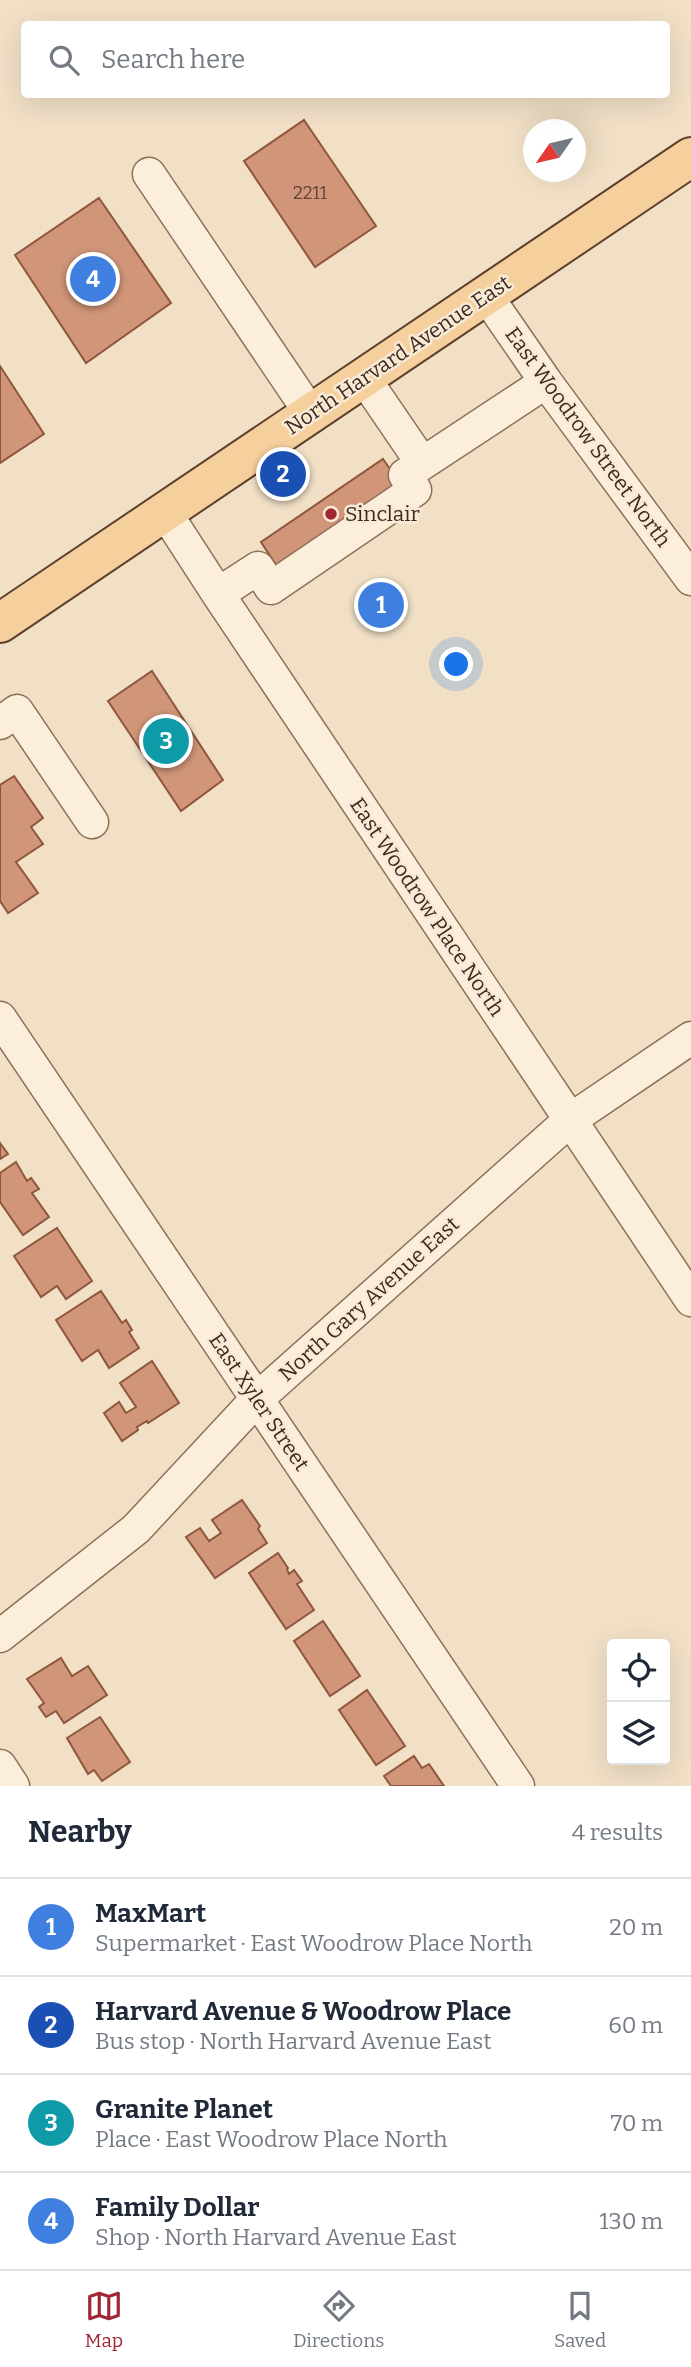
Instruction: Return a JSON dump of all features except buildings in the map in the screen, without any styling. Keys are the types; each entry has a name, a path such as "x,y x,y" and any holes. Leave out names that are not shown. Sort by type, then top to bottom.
{"main road":[{"name":"North Harvard Avenue East","path":"0,623 691,157"}],"street":[{"path":"149,174 311,414"},
{"name":"East Woodrow Street North","path":"486,295 546,382 691,579"},
{"path":"364,377 422,463"},
{"path":"218,594 258,568 271,588 415,490 405,475 546,382"},
{"name":"East Woodrow Place North","path":"165,512 691,1300"},
{"path":"0,723 17,711 92,822"},
{"name":"East Xyler Street","path":"0,1018 518,1786"},
{"name":"North Gary Avenue East","path":"0,1636 136,1529 257,1399 570,1120 691,1038"},
{"path":"0,1766 13,1786"}],"place":[{"name":"Family Dollar","path":"93,279"},
{"name":"Harvard Avenue & Woodrow Place","path":"283,474"},
{"name":"Sinclair","path":"331,514"},
{"name":"MaxMart","path":"381,605"},
{"name":"Granite Planet","path":"166,741"}]}
